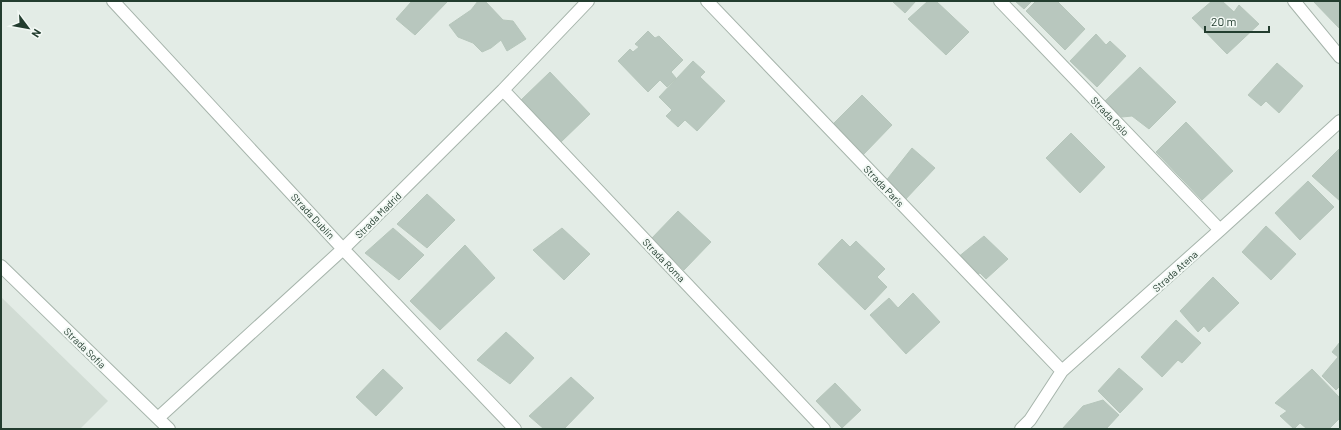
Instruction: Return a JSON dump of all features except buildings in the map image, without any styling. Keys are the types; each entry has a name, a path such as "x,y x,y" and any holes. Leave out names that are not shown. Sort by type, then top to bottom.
{"street":[{"name":"Strada Dublin","path":"113,1 344,249 515,429"},
{"name":"Strada Madrid","path":"158,418 344,249 503,90 588,1"},
{"name":"Strada Paris","path":"707,1 1062,371"},
{"name":"Strada Oslo","path":"1000,1 1220,230"},
{"path":"1294,1 1340,57"},
{"name":"Strada Roma","path":"503,90 824,429"},
{"name":"Strada Atena","path":"1021,429 1030,420 1062,371 1340,121"},
{"name":"Strada Sofia","path":"1,266 169,429"},
{"path":"1030,420 1038,429"}],"shaded area":[{"path":"1,297 108,401 80,429 1,429"}]}
